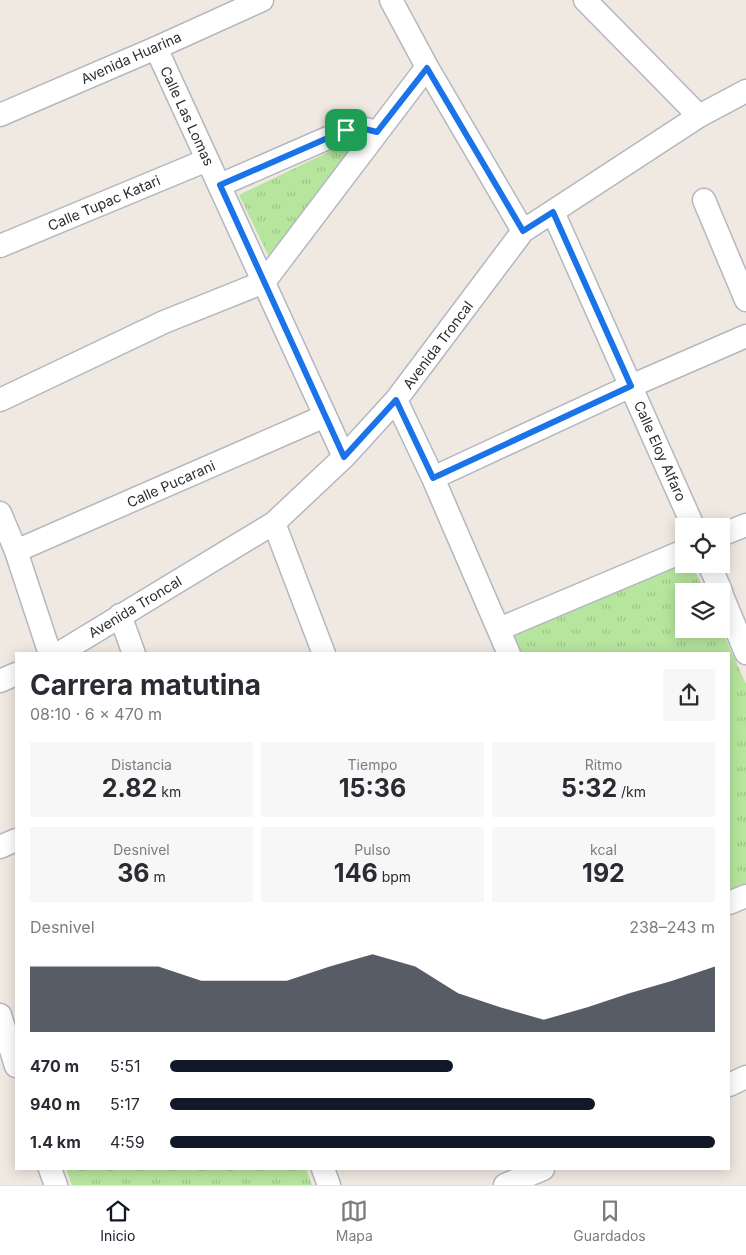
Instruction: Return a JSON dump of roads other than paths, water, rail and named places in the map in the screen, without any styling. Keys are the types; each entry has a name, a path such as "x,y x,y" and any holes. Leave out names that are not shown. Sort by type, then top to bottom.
{"street":[{"name":"Avenida Huarina","path":"4,108 156,48 262,0"},
{"path":"391,0 427,68 523,231"},
{"path":"585,0 700,116"},
{"name":"Calle Las Lomas","path":"156,48 344,457"},
{"path":"0,400 164,322 264,282 427,68"},
{"name":"Avenida Troncal","path":"61,652 274,523 344,457 396,400 523,231 700,116 746,91"},
{"path":"220,185 346,130 365,129 377,132"},
{"name":"Calle Tupac Katari","path":"0,246 207,160"},
{"path":"704,200 746,300"},
{"name":"Calle Eloy Alfaro","path":"553,212 689,518"},
{"path":"433,478 631,386 746,336"},
{"path":"396,400 433,478 509,652"},
{"name":"Calle Pucarani","path":"16,552 325,416"},
{"path":"0,513 16,552 49,652"},
{"path":"274,523 323,652"},
{"path":"730,531 746,524"},
{"path":"499,629 675,555"},
{"path":"730,614 746,653"},
{"path":"120,615 133,652"},
{"path":"0,681 15,674"},
{"path":"0,847 15,840"},
{"path":"730,904 746,896"},
{"path":"6,1030 15,1062"},
{"path":"730,1085 746,1077"},
{"path":"50,1170 56,1185"},
{"path":"323,1170 329,1185"}]}
